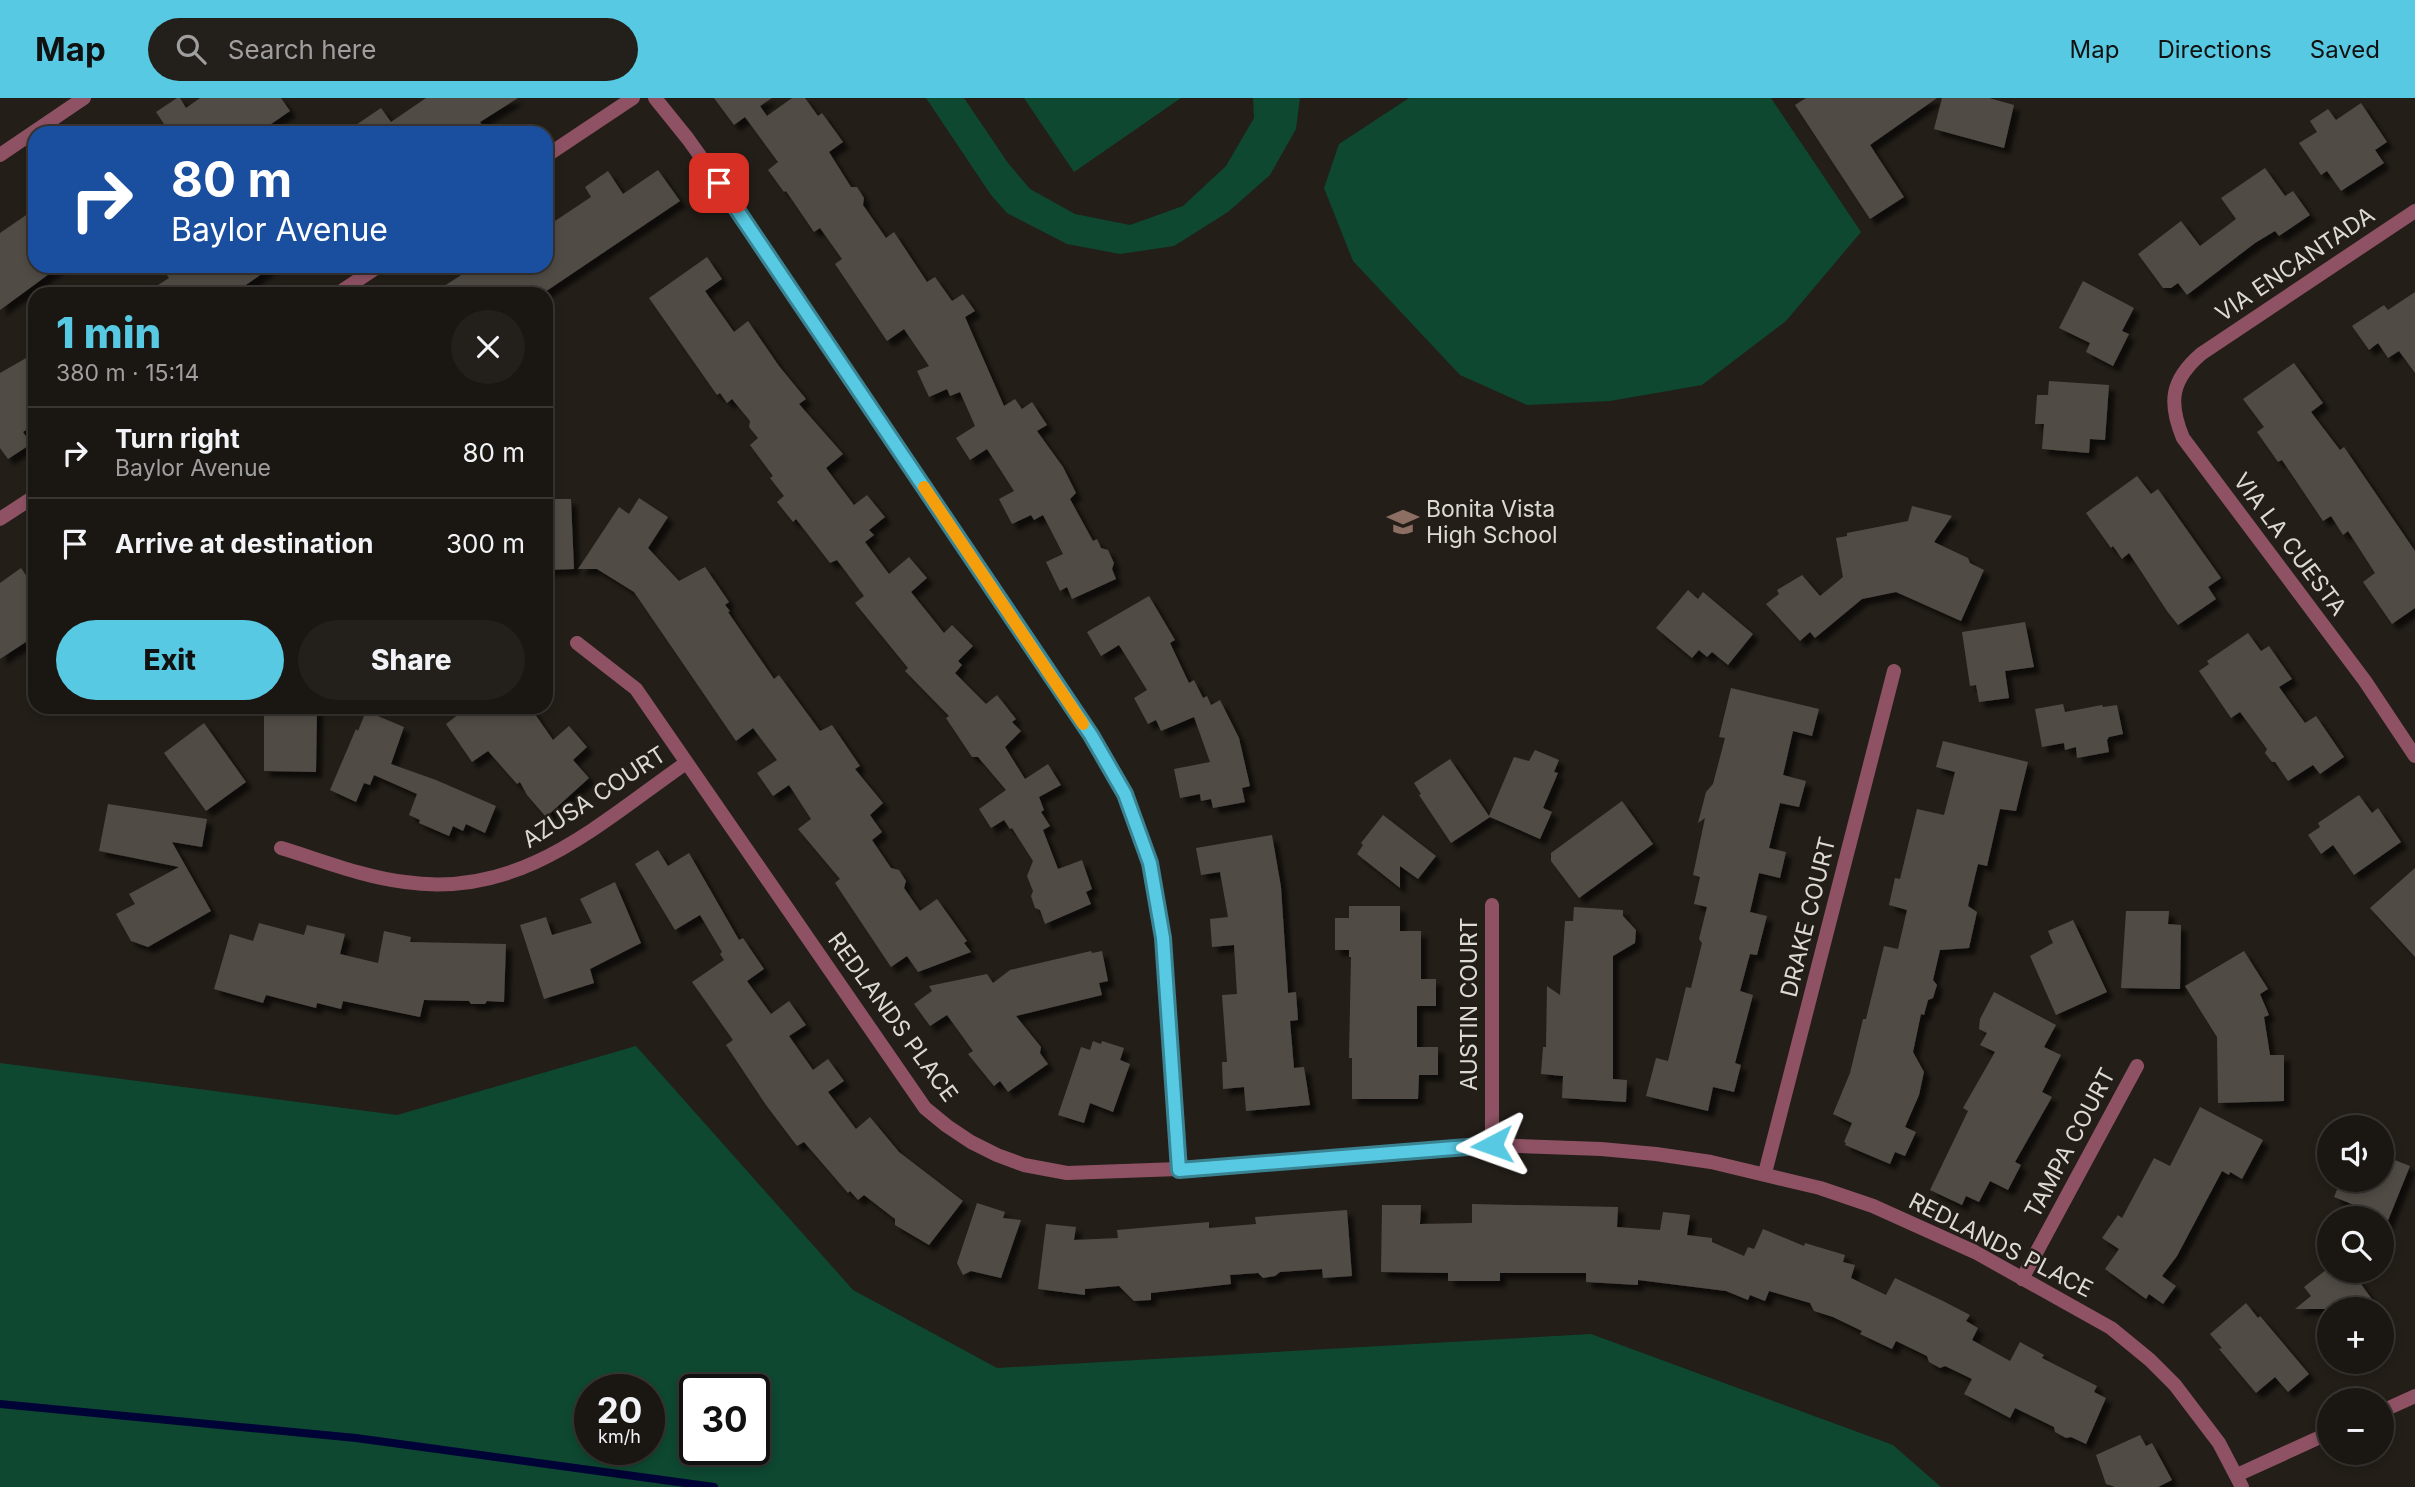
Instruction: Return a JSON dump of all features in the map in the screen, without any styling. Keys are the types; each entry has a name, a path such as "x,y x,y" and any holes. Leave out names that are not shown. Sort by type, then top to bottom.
{"street":[{"path":"43,126 84,98"},
{"path":"553,151 633,98"},
{"path":"655,98 688,139 764,247 1096,742 1125,794 1150,863 1163,938 1179,1170"},
{"path":"0,155 28,136"},
{"name":"VIA ENCANTADA","path":"2201,354 2415,212"},
{"path":"348,287 368,273"},
{"name":"VIA LA CUESTA","path":"2201,354 2185,368 2173,394 2174,416 2183,438 2365,681 2415,756"},
{"path":"0,519 28,500"},
{"name":"REDLANDS PLACE","path":"577,643 636,690 925,1108 971,1142 1024,1165 1081,1174 1179,1170 1492,1145 1656,1154 1765,1173 1820,1188 1883,1210 1975,1252 2111,1328 2175,1385 2198,1414 2239,1481"},
{"name":"DRAKE COURT","path":"1765,1173 1894,671"},
{"name":"AZUSA COURT","path":"281,848 402,882 439,885 501,877 547,858 686,763"},
{"name":"AUSTIN COURT","path":"1492,905 1492,1145"},
{"name":"TAMPA COURT","path":"2022,1279 2137,1066"},
{"path":"2394,1406 2415,1396"},
{"path":"2239,1481 2317,1439"}],"green space":[{"path":"926,98 964,98 1008,163 1030,189 1075,214 1130,225 1183,206 1226,166 1254,118 1253,98 1300,98 1296,129 1270,175 1228,212 1174,246 1120,254 1067,244 1007,213 991,195"},
{"path":"1024,98 1181,98 1074,172"},
{"path":"1409,98 1771,98 1861,232 1786,321 1702,385 1610,401 1527,405 1460,375 1353,261 1324,188 1339,144"},
{"path":"636,1046 853,1290 997,1368 1591,1334 1893,1445 1941,1487 0,1487 0,1063 397,1115"}],"building":[{"path":"177,98 180,98 186,108 200,98 281,98 290,111 268,126 165,126 156,112"},
{"path":"426,98 518,98 480,122 483,126 354,126 381,108 391,122"},
{"path":"714,98 772,98 760,106 767,116 792,98 805,98 818,116 822,113 843,142 829,152 851,187 857,187 864,198 863,205 886,238 894,232 927,282 935,277 952,301 963,294 975,311 965,317 1004,406 1015,399 1022,409 1032,402 1047,425 1037,431 1063,467 1076,493 1070,499 1093,541 1097,539 1101,548 1108,550 1114,563 1112,569 1116,579 1072,599 1067,587 1060,591 1046,562 1063,554 1043,515 1034,520 1031,515 1012,524 999,499 1014,491 987,449 970,460 956,438 975,426 960,392 950,396 947,389 929,397 917,371 929,366 904,329 887,341 835,264 842,259 820,228 814,232 768,170 778,162 745,117 734,125"},
{"path":"1806,98 1937,98 1870,145 1904,197 1870,219 1795,105"},
{"path":"1942,98 1989,98 2014,105 2004,148 1934,129"},
{"path":"2361,103 2387,142 2375,150 2384,163 2341,191 2327,171 2321,175 2299,143 2317,132 2310,121 2328,109 2336,120"},
{"path":"2265,168 2285,196 2293,191 2310,215 2279,236 2275,231 2255,243 2187,295 2178,283 2171,288 2163,288 2138,254 2181,221 2200,246 2236,219 2221,198"},
{"path":"658,170 680,201 552,287 443,287 464,273 553,273 553,222 591,197 585,187 608,171 623,194"},
{"path":"28,214 28,273 50,273 0,310 0,233"},
{"path":"707,257 722,279 705,291 734,332 748,321 806,399 799,404 843,454 826,468 854,505 867,495 885,517 869,530 874,535 865,542 889,574 909,557 927,578 911,592 944,633 952,625 973,646 958,661 962,665 955,673 986,704 997,695 1016,719 1012,722 1021,731 1005,747 1025,779 1048,764 1061,785 1039,797 1044,810 1041,812 1050,826 1043,830 1058,869 1082,860 1092,889 1086,892 1091,904 1045,924 1040,910 1035,908 1031,896 1033,891 1027,876 1033,861 1004,820 991,828 979,809 1006,790 978,757 972,757 946,718 949,716 905,671 908,668 855,603 864,596 837,560 830,563 796,519 793,522 777,502 784,496 750,445 758,438 749,427 750,421 732,399 727,403 720,393 717,395 649,298"},
{"path":"263,273 243,287 155,287 169,278 167,275"},
{"path":"2083,281 2134,308 2122,331 2129,334 2113,366 2086,352 2090,343 2059,328"},
{"path":"2415,292 2415,373 2399,351 2388,358 2378,343 2369,350 2352,326 2384,305 2388,310"},
{"path":"28,357 28,429 23,432 28,440 28,446 8,459 0,448 0,373"},
{"path":"2294,363 2323,403 2311,412 2340,450 2344,447 2415,551 2415,608 2392,624 2363,582 2375,573 2348,531 2343,535 2331,516 2323,521 2282,460 2278,462 2257,432 2264,427 2243,399"},
{"path":"2049,381 2109,385 2105,440 2090,439 2089,453 2042,449 2044,424 2035,424 2037,395 2048,395"},
{"path":"2137,476 2151,494 2158,489 2221,578 2208,587 2216,599 2178,625 2129,553 2122,559 2086,513"},
{"path":"639,498 668,517 648,548 679,581 705,567 729,602 725,605 730,611 728,612 774,679 779,675 820,731 832,725 860,766 855,769 883,803 870,815 882,832 872,840 891,868 899,870 906,881 904,888 920,911 937,899 967,941 964,943 971,952 918,972 907,956 891,967 835,883 840,879 798,829 811,819 789,785 773,796 757,773 777,760 753,728 736,741 634,592 597,569 578,569 619,507 629,514"},
{"path":"553,499 571,499 574,569 553,570"},
{"path":"1912,506 1952,516 1934,542 1968,558 1970,563 1984,570 1961,621 1896,592 1862,599 1815,638 1810,632 1800,641 1766,604 1779,594 1777,590 1802,575 1820,596 1843,577 1836,538 1847,536 1847,533 1908,521"},
{"path":"21,568 28,578 28,641 0,659 0,583"},
{"path":"1688,590 1698,599 1703,592 1753,634 1728,665 1712,652 1707,657 1699,650 1692,658 1656,628"},
{"path":"1149,596 1175,640 1170,643 1189,683 1194,680 1203,698 1207,696 1211,705 1220,700 1239,738 1250,786 1242,788 1245,802 1213,808 1211,799 1201,801 1200,794 1180,798 1174,769 1210,762 1194,717 1161,731 1156,720 1148,724 1134,698 1147,690 1119,645 1101,656 1087,632"},
{"path":"2025,622 2034,667 2005,671 2009,698 1979,702 1976,685 1970,686 1962,632"},
{"path":"2248,633 2261,651 2269,646 2292,679 2279,687 2305,723 2316,716 2344,757 2320,774 2313,765 2288,781 2265,753 2267,749 2240,712 2231,718 2199,671 2209,664 2207,661"},
{"path":"1731,688 1819,709 1812,736 1793,731 1783,775 1806,781 1799,807 1780,803 1769,848 1786,852 1780,878 1759,873 1750,912 1767,916 1757,955 1750,954 1740,991 1753,995 1735,1063 1741,1065 1734,1092 1713,1087 1708,1111 1646,1096 1656,1058 1668,1061 1686,987 1691,988 1702,943 1699,939 1707,907 1694,904 1700,877 1693,875 1705,818 1698,823 1706,792 1713,784 1725,738 1719,737"},
{"path":"2063,704 2065,712 2117,705 2123,734 2109,737 2109,752 2077,758 2076,747 2065,750 2064,743 2042,747 2035,709"},
{"path":"264,714 317,714 316,772 264,771"},
{"path":"365,714 373,714 404,727 391,764 496,806 485,833 466,824 463,831 453,826 449,836 419,823 420,820 409,815 417,794 374,775 370,785 364,783 356,802 330,790 356,729 358,731"},
{"path":"459,714 535,714 553,740 569,726 587,747 573,760 589,778 546,817 527,795 520,782 517,784 488,751 472,762 446,724"},
{"path":"204,723 246,782 206,811 164,753"},
{"path":"1943,741 2028,762 2016,811 2000,809 1987,866 1978,864 1968,906 1977,912 1969,948 1940,950 1933,980 1937,985 1933,998 1928,1000 1924,1015 1921,1014 1913,1052 1924,1072 1919,1095 1905,1127 1916,1132 1905,1156 1895,1152 1890,1164 1845,1145 1852,1123 1833,1114 1850,1073 1884,946 1898,949 1907,910 1889,905 1895,878 1900,879 1917,809 1944,815 1955,772 1936,767"},
{"path":"1535,750 1559,760 1554,772 1558,773 1543,808 1552,812 1540,839 1490,817 1451,843 1414,783 1450,759 1489,816 1514,757 1529,761"},
{"path":"2359,795 2372,813 2378,808 2401,842 2354,875 2333,845 2321,854 2308,835 2320,827 2318,823"},
{"path":"1622,801 1653,844 1579,898 1551,861 1551,853"},
{"path":"108,804 207,819 202,847 172,842 211,911 148,947 131,941 116,914 135,904 129,894 179,867 99,851"},
{"path":"1383,815 1436,856 1418,879 1400,866 1400,888 1357,854 1363,845 1361,843"},
{"path":"1272,835 1281,887 1288,993 1296,992 1298,1020 1290,1021 1294,1068 1304,1067 1310,1105 1246,1111 1244,1087 1223,1089 1222,1062 1227,1062 1222,995 1237,994 1234,945 1212,947 1210,919 1228,917 1220,872 1201,875 1196,848"},
{"path":"658,850 668,866 689,853 739,940 743,938 764,969 747,981 771,1014 789,1001 806,1025 789,1036 813,1070 828,1059 844,1081 828,1092 856,1129 870,1117 899,1152 963,1201 929,1245 895,1225 895,1219 864,1195 858,1200 850,1191 848,1193 804,1142 797,1146 766,1105 726,1045 733,1040 692,982 724,960 720,954 722,952 700,915 675,930 635,864"},
{"path":"2415,868 2415,957 2370,908"},
{"path":"615,882 641,943 590,969 594,983 544,999 520,925 546,917 552,935 592,923 580,899"},
{"path":"1349,906 1400,906 1400,931 1421,931 1421,979 1436,979 1436,1006 1417,1006 1417,1047 1438,1047 1438,1075 1419,1075 1418,1099 1352,1099 1352,1058 1349,1058 1351,957 1349,950 1335,950 1335,918 1349,918"},
{"path":"1574,907 1623,910 1623,916 1636,930 1635,943 1613,956 1613,1079 1627,1080 1626,1102 1562,1098 1563,1076 1541,1074 1543,1047 1546,1047 1547,986 1560,995 1565,921 1573,921"},
{"path":"2126,911 2169,911 2168,924 2181,925 2180,989 2121,988"},
{"path":"2073,920 2107,992 2056,1015 2030,956 2053,943 2048,931"},
{"path":"259,923 304,935 307,925 345,934 340,954 378,963 384,931 411,937 410,942 506,944 504,1002 471,1004 469,1001 424,1000 420,1017 343,1001 341,1009 317,1003 316,1008 266,995 263,1003 214,989 230,934 253,941"},
{"path":"1091,951 1102,951 1108,981 1099,983 1102,995 1016,1016 1041,1047 1040,1053 1048,1064 1008,1092 1000,1081 994,1086 968,1054 973,1051 947,1015 930,1026 914,1004 932,991 929,986 987,974 993,983 1010,970"},
{"path":"2244,951 2268,989 2260,994 2269,1015 2264,1017 2270,1055 2284,1055 2284,1101 2218,1103 2217,1037 2185,986"},
{"path":"1994,992 2056,1025 2044,1047 2061,1055 2042,1092 2052,1097 2015,1162 2021,1165 2008,1190 1990,1181 1979,1202 1966,1196 1962,1205 1930,1190 1968,1111 1963,1108 1995,1052 1980,1045 1987,1033 1979,1029 1980,1019"},
{"path":"1093,1041 1124,1048 1120,1060 1130,1064 1113,1112 1090,1103 1084,1123 1058,1115 1081,1047 1090,1050"},
{"path":"2200,1107 2263,1140 2242,1179 2222,1171 2177,1256 2162,1276 2176,1286 2163,1304 2149,1294 2146,1299 2105,1269 2119,1249 2102,1238 2118,1215 2122,1218 2154,1158 2170,1166"},
{"path":"2394,1160 2410,1166 2394,1206 2357,1206 2334,1197 2336,1192 2394,1192"},
{"path":"977,1203 1005,1212 1003,1218 1021,1220 1001,1278 971,1271 963,1275 957,1263"},
{"path":"1472,1204 1618,1207 1617,1227 1660,1230 1663,1212 1690,1215 1687,1235 1712,1238 1712,1242 1744,1256 1748,1247 1754,1249 1763,1229 1804,1246 1805,1243 1845,1255 1843,1262 1855,1265 1851,1278 1886,1295 1895,1278 1943,1301 1970,1315 1966,1321 1978,1328 1972,1340 2010,1361 2020,1342 2044,1355 2042,1358 2097,1386 2094,1392 2106,1398 2086,1444 2071,1437 2066,1438 2055,1432 2054,1427 2015,1408 2010,1418 1964,1394 1972,1379 1945,1366 1940,1368 1929,1362 1927,1356 1896,1341 1892,1349 1860,1334 1862,1331 1814,1311 1810,1303 1769,1291 1765,1301 1750,1295 1748,1300 1726,1291 1638,1280 1638,1285 1586,1282 1586,1273 1500,1273 1500,1281 1448,1281 1448,1273 1381,1272 1382,1205 1421,1205 1420,1224 1472,1223"},
{"path":"1347,1210 1352,1276 1323,1278 1322,1269 1280,1272 1275,1276 1263,1278 1258,1273 1230,1275 1231,1284 1151,1293 1151,1300 1134,1301 1119,1286 1085,1289 1085,1295 1038,1289 1046,1224 1076,1227 1074,1240 1118,1238 1117,1230 1209,1222 1209,1228 1256,1224 1255,1217"},
{"path":"2317,1277 2317,1283 2360,1283 2370,1297 2317,1297 2317,1309 2295,1309 2311,1296 2304,1287"},
{"path":"2246,1303 2309,1374 2288,1392 2275,1377 2256,1393 2219,1349 2222,1348 2210,1334"},
{"path":"2140,1435 2146,1446 2152,1443 2172,1480 2158,1487 2115,1487 2106,1484 2096,1455"}],"waterway":[{"path":"0,1404 356,1438 714,1487"}],"slow traffic":[{"path":"924,487 1083,724"}],"place":[{"name":"Bonita Vista High School","path":"1403,522"}],"route":[{"path":"719,183 1091,735 1125,794 1150,863 1163,938 1179,1170 1277,1160 1492,1145"}]}
